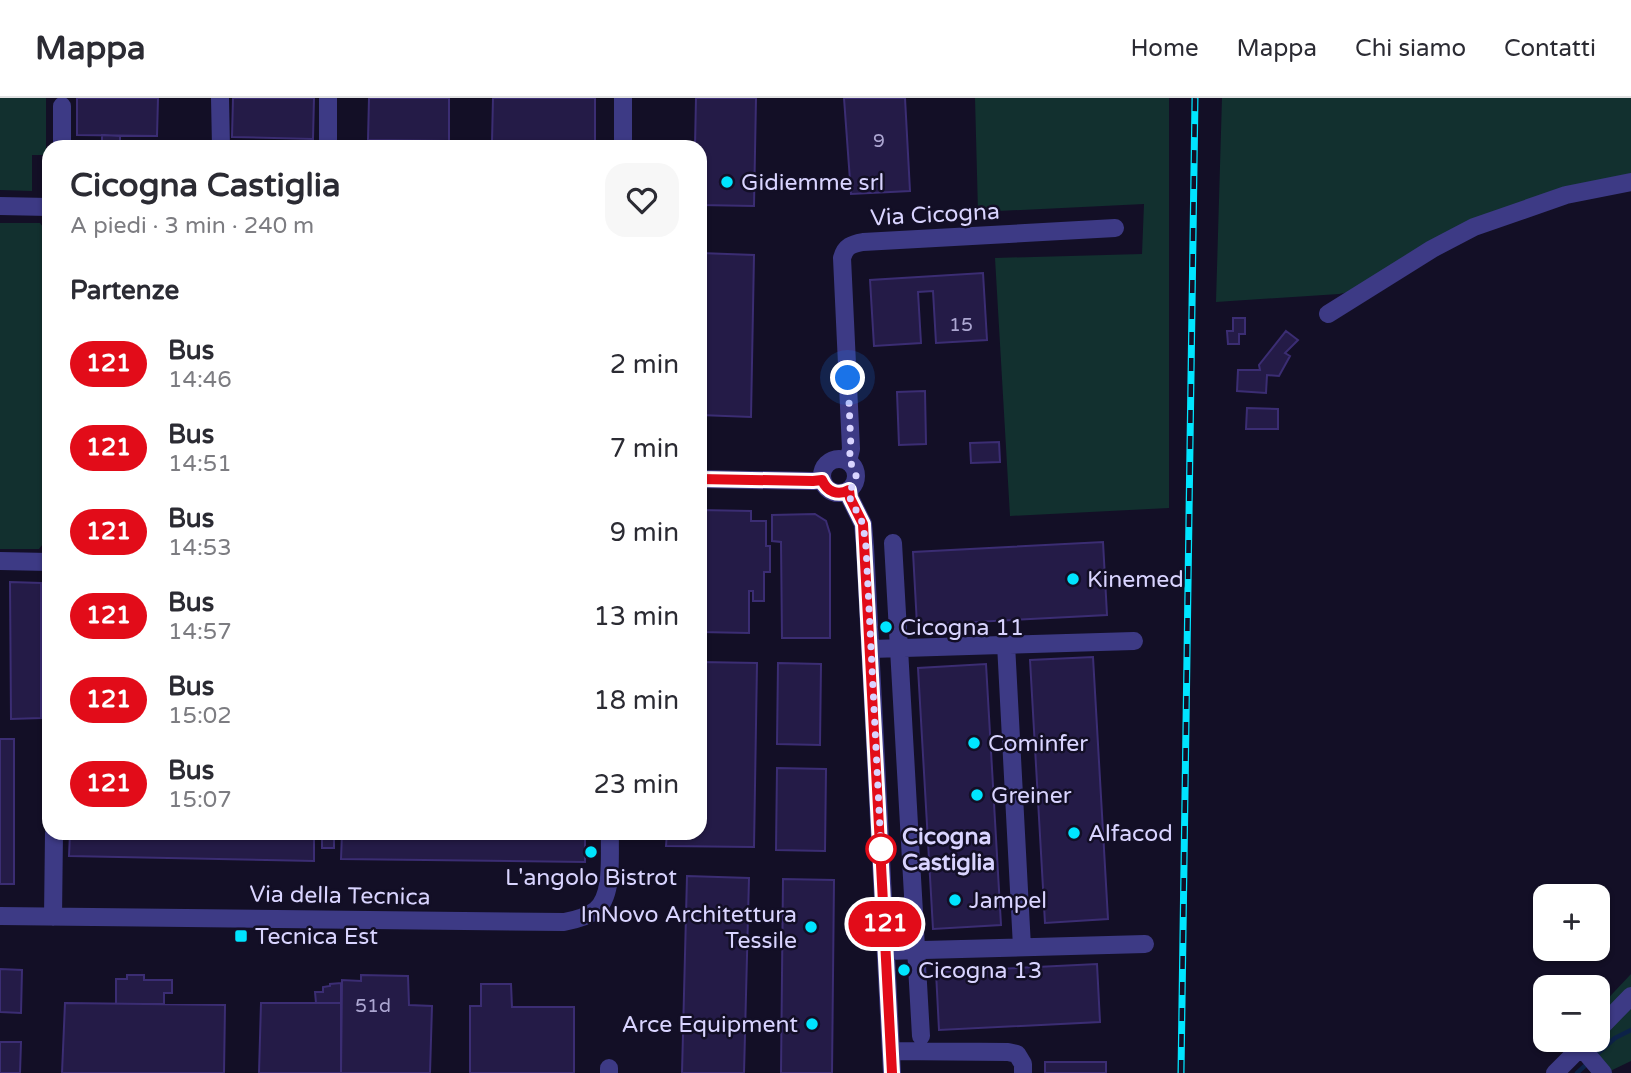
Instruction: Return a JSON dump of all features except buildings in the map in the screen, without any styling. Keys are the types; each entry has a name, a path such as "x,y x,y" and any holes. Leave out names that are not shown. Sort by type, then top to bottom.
{"street":[{"path":"220,98 221,140"},
{"path":"328,98 328,140"},
{"path":"623,98 623,140"},
{"path":"62,106 62,140"},
{"path":"1328,314 1420,256 1474,227 1566,195 1631,182"},
{"path":"0,206 42,206"},
{"name":"Via Cicogna","path":"892,1073 863,524 850,498 849,490 857,475 848,461 851,449 842,258 846,248 863,242 1115,228"},
{"path":"848,461 836,458 826,464 822,480 833,492 844,493 849,490"},
{"path":"707,479 822,480"},
{"path":"893,542 921,1036"},
{"path":"0,561 42,562"},
{"path":"871,649 1134,640"},
{"path":"1006,644 1022,947"},
{"path":"53,916 54,840"},
{"name":"Via della Tecnica","path":"0,916 564,922 598,909 604,899 609,877 610,840"},
{"path":"886,951 1145,944"},
{"path":"1610,1018 1631,996"},
{"path":"891,1051 1007,1052 1017,1054 1023,1064 1023,1073"},
{"path":"1555,1073 1591,1055"}],"green space":[{"path":"0,98 46,98 46,140 42,140 42,155 32,155 32,191 0,190"},
{"path":"975,98 1169,98 1169,508 1010,516 995,258 1142,254 1144,204 978,212"},
{"path":"1222,98 1631,98 1631,177 1529,203 1368,288 1339,294 1216,302"},
{"path":"0,223 40,223 42,545 39,549 0,549"},
{"path":"1631,974 1631,1061 1606,1073 1592,1052 1610,1052 1610,996"}],"waterway":[{"path":"1595,1056 1615,1038 1631,1030"},
{"path":"1577,1073 1589,1062"}],"railway":[{"path":"1181,1073 1195,98"}],"bus line":[{"name":"121","path":"707,479 822,480 828,489 838,494 849,490 850,498 863,524 892,1073"}],"place":[{"name":"Gidiemme srl","path":"727,182"},
{"name":"Kinemed","path":"1073,579"},
{"name":"Cicogna 11","path":"886,627"},
{"name":"Cominfer","path":"974,743"},
{"name":"Greiner","path":"977,795"},
{"name":"Alfacod","path":"1074,833"},
{"name":"Cicogna Castiglia","path":"881,849"},
{"name":"L'angolo Bistrot","path":"591,852"},
{"name":"Jampel","path":"955,900"},
{"name":"InNovo Architettura Tessile","path":"811,927"},
{"name":"Tecnica Est","path":"241,936"},
{"name":"Cicogna 13","path":"904,970"},
{"name":"Arce Equipment","path":"812,1024"}],"route":[{"path":"848,378 851,449 848,461 857,475 849,490 850,498 863,524 866,547 881,849"}]}
